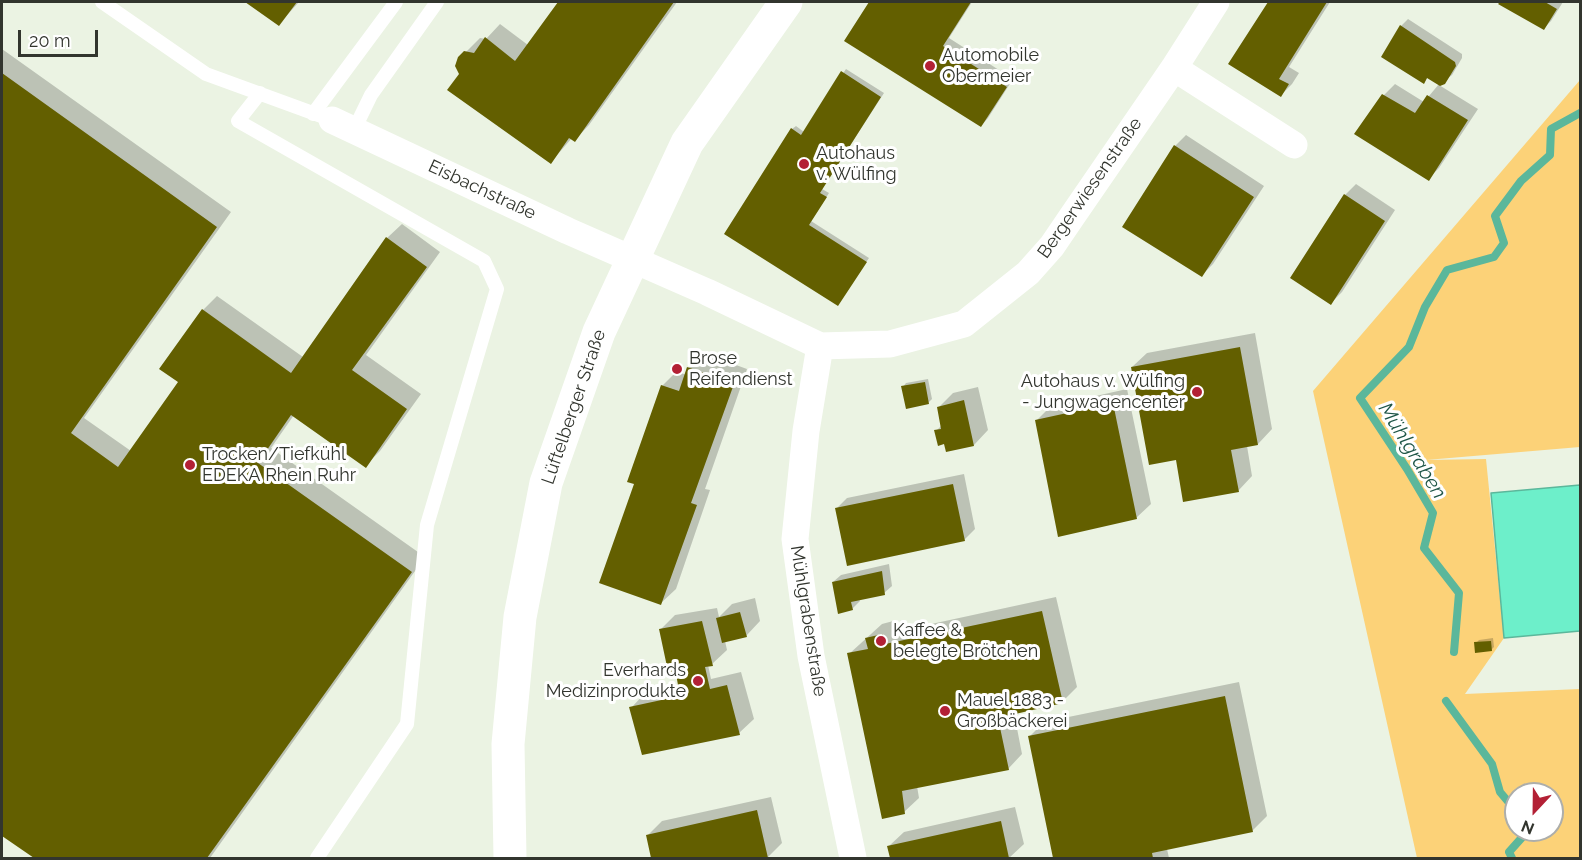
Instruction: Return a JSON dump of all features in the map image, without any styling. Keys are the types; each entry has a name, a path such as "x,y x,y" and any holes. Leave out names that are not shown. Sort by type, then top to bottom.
{"main road":[{"name":"Lüftelberger Straße","path":"510,858 508,744 520,617 546,483 599,332 687,143 786,2"}],"street":[{"name":"Bergerwiesenstraße","path":"632,259 820,346 890,344 964,324 1028,273 1052,246 1174,68 1216,2"},
{"path":"1174,68 1294,145"},
{"name":"Eisbachstraße","path":"333,121 632,259"},
{"name":"Mühlgrabenstraße","path":"820,346 806,431 795,538 811,656 853,858"}],"lane":[{"path":"102,2 206,74 333,121"},
{"path":"333,121 396,2"},
{"path":"333,121 371,95 437,2"},
{"path":"260,93 238,121 484,261 497,289 427,525 407,724 317,858"}],"shaded area":[{"path":"1580,80 1580,447 1426,460 1486,459 1504,638 1465,694 1580,689 1580,858 1417,858 1313,391"},
{"path":"1580,485 1580,631 1504,638 1491,493"}],"building":[{"path":"245,2 297,2 279,26"},
{"path":"558,2 674,2 575,142 569,138 551,164 447,90 459,74 455,66 458,57 464,51 474,53 485,37 515,61"},
{"name":"Automobile Obermeier","path":"869,2 971,2 943,46 1007,87 981,127 844,41"},
{"path":"1268,2 1327,2 1279,79 1289,84 1281,97 1228,64"},
{"path":"1500,2 1545,2 1557,9 1544,30 1498,4"},
{"path":"1400,25 1455,62 1456,66 1445,84 1440,86 1427,78 1424,84 1381,57"},
{"name":"Autohaus v. Wülfing","path":"841,71 881,97 820,193 827,197 809,225 867,262 838,306 724,234 791,128 801,135"},
{"name":"Trocken/Tiefkühl EDEKA Rhein Ruhr","path":"2,73 217,227 71,433 118,467 178,382 159,369 202,309 291,373 386,237 427,267 352,370 407,409 366,468 291,415 258,463 412,572 207,858 34,858 2,836"},
{"path":"1382,94 1415,113 1427,95 1468,120 1429,181 1354,134"},
{"path":"1174,145 1254,197 1202,277 1122,227"},
{"path":"1344,194 1385,221 1331,305 1290,278"},
{"path":"1240,347 1258,445 1231,450 1239,492 1183,502 1176,460 1149,465 1131,367"},
{"path":"687,367 734,384 691,503 697,505 661,605 599,583 634,484 627,482 661,385 679,391"},
{"path":"925,382 929,404 906,409 901,386"},
{"path":"964,400 974,446 946,452 944,444 938,446 934,430 941,429 937,407"},
{"path":"1113,403 1137,519 1058,537 1035,420"},
{"path":"953,484 965,541 847,566 835,508"},
{"path":"882,571 885,595 851,602 853,610 838,614 832,582"},
{"name":"Mauel 1883 - Großbäckerei","path":"1042,611 1063,703 998,718 1009,770 902,791 905,814 882,819 847,653 868,649 865,638 883,634 885,644"},
{"path":"740,612 747,637 722,643 716,618"},
{"path":"702,621 713,666 705,667 710,689 727,685 740,735 642,755 629,707 680,696 676,674 669,676 659,629"},
{"path":"1491,641 1492,651 1475,653 1474,642"},
{"path":"1225,696 1253,832 1152,853 1153,858 1053,858 1028,736"},
{"path":"757,810 768,858 651,858 646,835"},
{"path":"1001,821 1009,858 890,858 887,846"}],"waterway":[{"name":"Mühlgraben","path":"1454,652 1459,593 1424,548 1433,513 1360,398 1409,347 1425,307 1447,270 1494,257 1504,243 1495,216 1521,181 1550,155 1551,129 1580,113"},
{"name":"Mühlgraben","path":"1446,701 1492,764 1500,792 1504,797"},
{"name":"Mühlgraben","path":"1512,858 1509,852 1518,842"}],"place":[{"name":"Automobile Obermeier","path":"930,66"},
{"name":"Autohaus v. Wülfing","path":"804,164"},
{"name":"Brose Reifendienst","path":"677,369"},
{"name":"Autohaus v. Wülfing - Jungwagencenter","path":"1197,392"},
{"name":"Trocken/Tiefkühl EDEKA Rhein Ruhr","path":"190,465"},
{"name":"Kaffee & belegte Brötchen","path":"881,641"},
{"name":"Everhards Medizinprodukte","path":"698,681"},
{"name":"Mauel 1883 - Großbäckerei","path":"945,711"}]}
